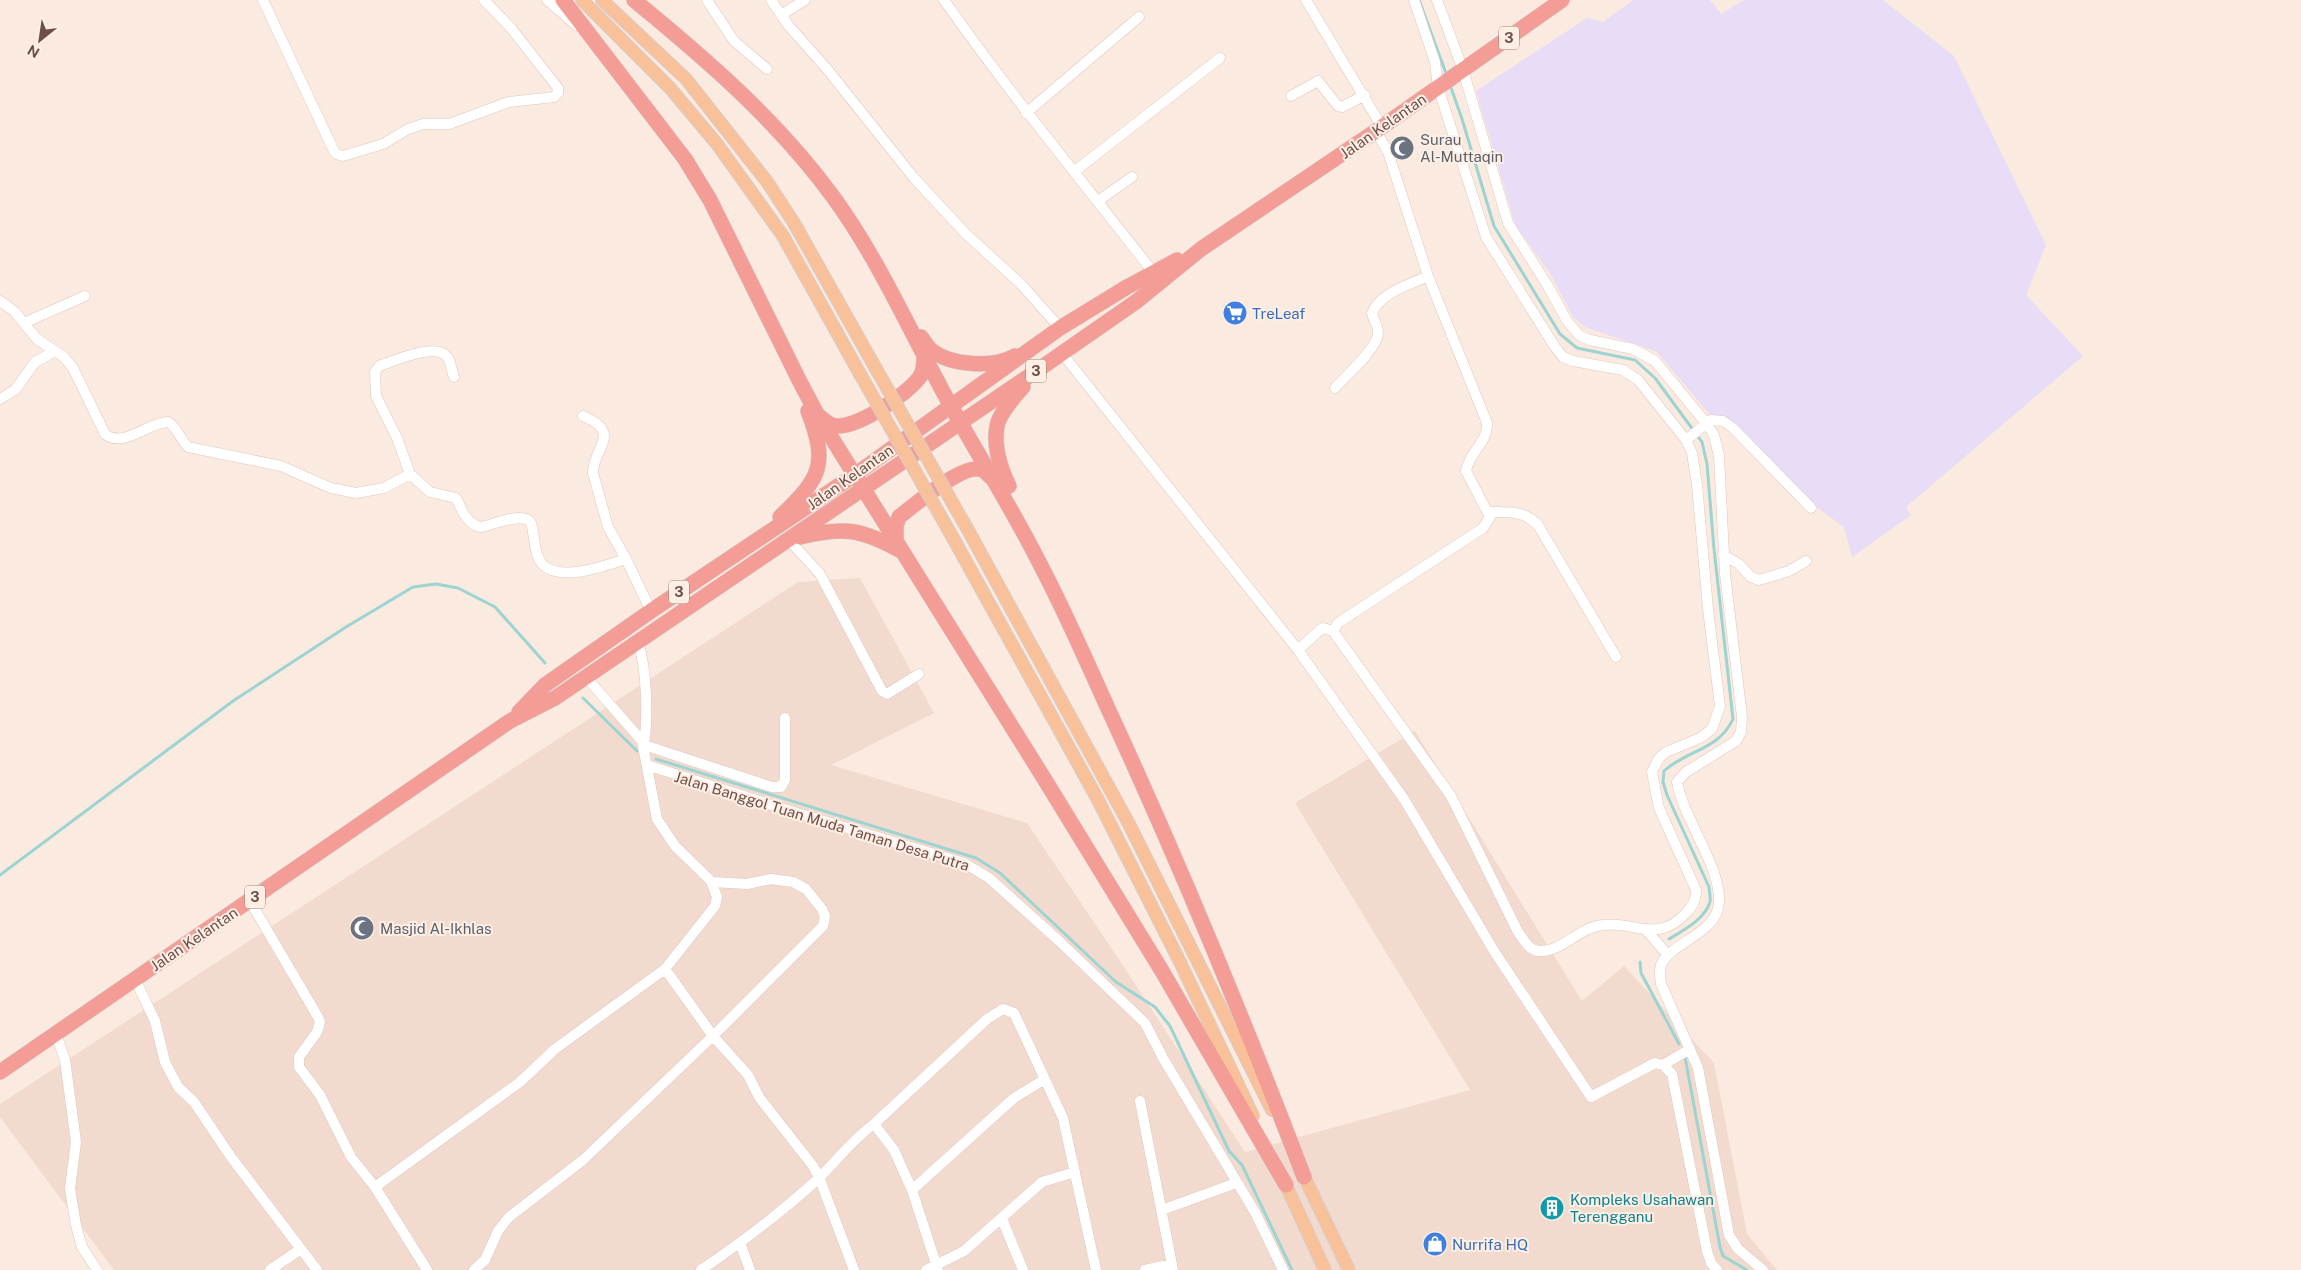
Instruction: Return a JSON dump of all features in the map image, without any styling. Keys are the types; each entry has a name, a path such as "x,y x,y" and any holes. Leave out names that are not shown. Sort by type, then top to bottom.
{"highway":[{"path":"563,0 685,159 710,200 818,416 865,488 899,546 1046,780 1286,1185"},
{"path":"634,0 680,38 764,114 834,198 864,243 951,407 996,482 1040,562 1154,809 1264,1072 1304,1177"},
{"name":"Jalan Kelantan","path":"0,1072 510,721 555,698 1035,372 1061,352 1137,301 1201,249 1379,129 1562,0"},
{"name":"Jalan Kelantan","path":"510,721 546,685 651,611 856,474 1060,328 1153,272 1201,249"},
{"path":"892,295 931,350 954,360 980,365 1010,359 1046,338"},
{"path":"818,416 832,425 848,426 860,421 902,394 919,378 923,369 924,356"},
{"path":"1035,372 1011,401 998,422 997,456 1001,470 1028,525 1040,562"},
{"path":"752,544 803,496 815,476 820,452 799,380"},
{"path":"899,546 896,526 899,517 957,475 973,469 983,470 996,482"},
{"path":"789,540 841,530 868,534 899,546"}],"main road":[{"path":"582,0 670,88 723,152 783,236 1097,798 1180,962 1325,1270"},
{"path":"602,0 686,79 768,184 794,223 968,530 1129,824 1348,1270"}],"street":[{"path":"263,0 333,149 336,154 343,156 383,144 423,124 449,124 509,102 554,97 558,93 558,88 511,28 484,0"},
{"path":"547,0 595,42"},
{"path":"641,0 680,38"},
{"path":"707,0 734,41 767,68"},
{"path":"771,0 781,16 827,69 927,192 966,234 1021,284 1060,328"},
{"path":"781,16 805,0"},
{"path":"944,0 1026,113 1075,171 1153,272"},
{"path":"1306,0 1365,95 1388,152 1428,276 1487,423 1488,432 1468,460 1466,471 1488,512 1489,521 1483,528 1338,623 1332,631"},
{"path":"1300,648 1323,628 1332,631 1451,796 1518,932 1531,949 1540,952 1554,949 1580,932 1603,925 1646,930 1662,929 1682,918 1696,899 1696,890 1659,808 1652,772 1659,758 1666,752 1700,738 1712,729 1720,706 1708,609 1697,484 1688,438 1638,380 1631,375 1623,370 1573,361 1563,357 1486,237 1435,62 1414,0"},
{"path":"1437,0 1508,223 1548,286 1567,321 1580,336 1590,340 1633,349 1655,361 1704,425 1714,435 1719,456 1724,555 1742,717 1741,732 1736,741 1686,772 1678,782 1680,796 1713,872 1719,902 1715,916 1706,927 1668,955 1662,964 1661,984 1698,1068 1729,1235 1738,1249 1764,1270"},
{"path":"1026,113 1139,17"},
{"path":"1075,171 1220,58"},
{"path":"1291,96 1318,81 1338,106 1342,107 1365,95"},
{"path":"1098,201 1132,177"},
{"path":"1335,388 1372,349 1378,332 1372,313 1375,305 1383,298 1428,276"},
{"path":"24,324 85,296"},
{"path":"0,301 14,311 37,338 64,357 74,368 106,434 110,438 119,439 168,422 175,426 188,447 281,466 331,488 356,493 384,488 410,474"},
{"path":"454,377 448,358 441,352 431,350 379,366 375,372 376,396 397,438 410,474 430,492 456,498 470,524 475,526 481,527 518,518 528,519 532,524 537,554 540,560 544,565 560,572 586,571 626,560"},
{"path":"0,399 15,390 35,362 55,351"},
{"path":"1061,352 1300,648 1404,799 1494,951 1591,1097 1654,1063 1663,1066 1672,1074 1707,1251 1711,1262 1718,1270"},
{"path":"583,416 597,422 604,435 604,446 593,464 593,473 608,527 651,611"},
{"path":"1688,438 1711,420 1723,422 1733,428 1811,508"},
{"path":"1488,512 1520,514 1538,524 1616,656"},
{"path":"789,540 820,574 882,691 887,694 919,674"},
{"path":"1724,555 1740,564 1751,577 1759,580 1789,572 1806,561"},
{"path":"374,1187 520,1082 555,1049 665,969 715,906 717,897 712,882 675,846 657,819 644,745 646,732 643,658 638,642"},
{"path":"586,677 644,745 772,787 781,787 785,780 785,718"},
{"name":"Jalan Banggol Tuan Muda Taman Desa Putra","path":"648,765 800,814 964,863 977,870 1058,940 1142,1019 1236,1183 1256,1214 1283,1270"},
{"path":"474,1270 486,1260 498,1231 509,1217 583,1160 714,1036 823,926 825,916 806,889 793,882 771,879 747,884 712,882"},
{"path":"250,901 320,1022 317,1032 299,1057 299,1067 320,1095 351,1157 374,1187 427,1270"},
{"path":"1646,930 1668,955"},
{"path":"665,969 714,1036 748,1075 758,1097 820,1177 854,1270"},
{"path":"135,979 155,1021 165,1062 178,1086 194,1102 231,1157 317,1270"},
{"path":"701,1270 780,1212 820,1177 857,1137 874,1124 987,1019 1003,1009 1014,1013 1063,1118 1096,1270"},
{"path":"56,1034 65,1060 76,1142 70,1189 76,1226 82,1247 97,1270"},
{"path":"1663,1066 1690,1049"},
{"path":"912,1190 1014,1098 1044,1079"},
{"path":"1140,1101 1173,1267 1145,1270"},
{"path":"874,1124 894,1150 912,1190 937,1268"},
{"path":"926,1270 937,1268 964,1251 1042,1182 1075,1172"},
{"path":"1162,1210 1236,1183"},
{"path":"1002,1219 1023,1270"},
{"path":"740,1243 750,1270"},
{"path":"270,1270 301,1249"}],"shaded area":[{"path":"1633,0 1710,0 1721,14 1744,0 1883,0 1954,56 2046,245 2026,295 2083,356 1906,507 1911,515 1852,557 1844,527 1808,501 1772,466 1733,422 1711,416 1657,352 1585,327 1573,317 1551,275 1515,224 1476,91 1587,18 1603,22"},
{"path":"860,578 934,713 831,765 1027,823 1245,1152 1470,1090 1295,803 1415,731 1582,1001 1624,966 1714,1063 1747,1234 1777,1270 114,1270 0,1117 0,1104 798,582"}],"waterway":[{"path":"1419,0 1447,76"},
{"path":"1450,85 1494,226 1560,334 1577,348 1635,360 1655,378 1702,442 1707,464 1714,549 1733,719 1720,737 1711,744 1683,758 1664,771 1663,782 1667,795 1709,887 1710,899 1707,908 1698,919 1669,939"},
{"path":"0,875 233,701 346,627 413,587 436,584 458,588 495,607 545,663"},
{"path":"583,698 637,751"},
{"path":"656,759 976,858 1000,873 1116,982 1155,1007 1170,1026 1229,1151 1242,1165 1292,1270"},
{"path":"1640,962 1641,973 1679,1044"},
{"path":"1685,1057 1720,1247 1723,1256 1747,1270"}],"place":[{"name":"Surau Al-Muttaqin","path":"1402,148"},
{"name":"TreLeaf","path":"1235,313"},
{"name":"Masjid Al-Ikhlas","path":"362,928"},
{"name":"Kompleks Usahawan Terengganu","path":"1552,1208"},
{"name":"Nurrifa HQ","path":"1435,1244"}]}
